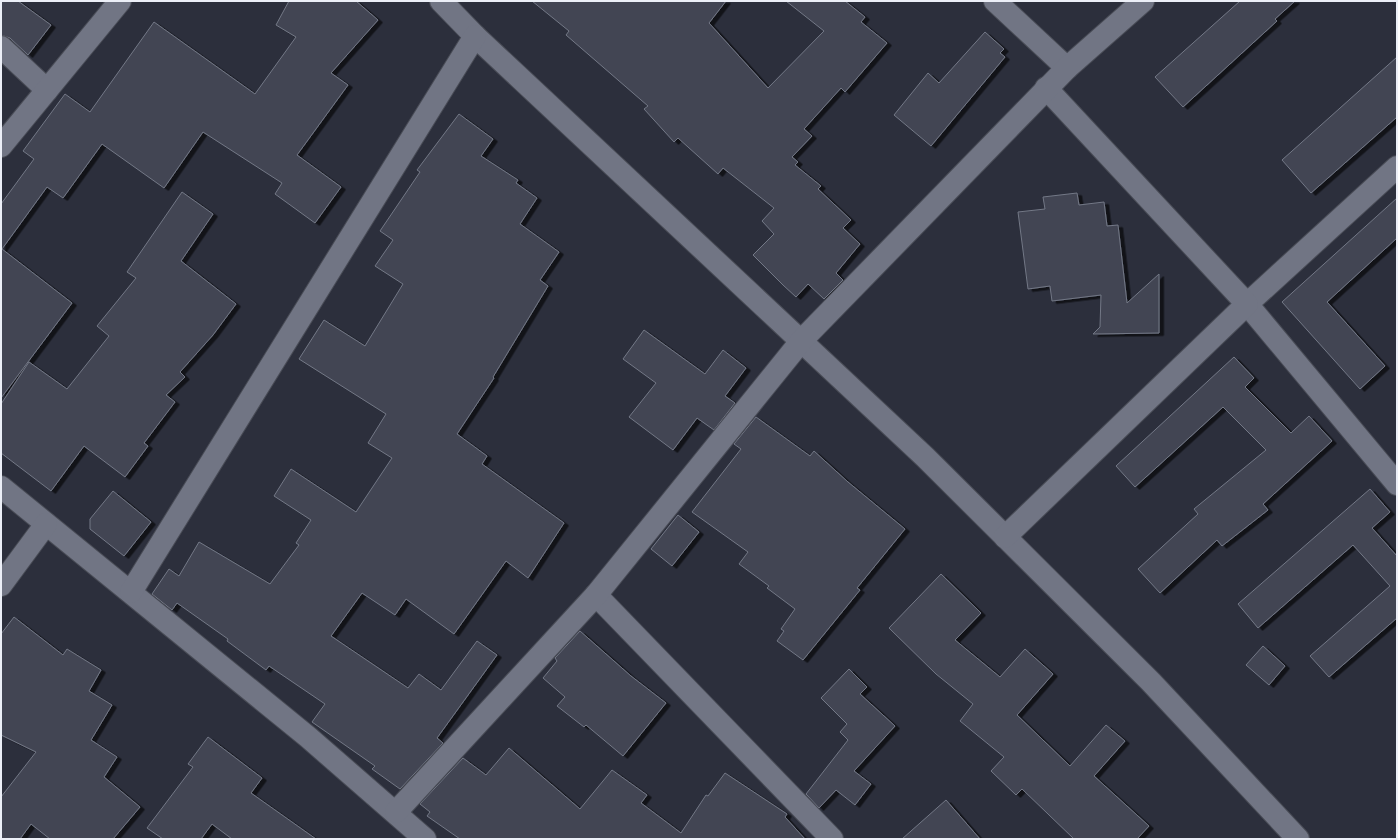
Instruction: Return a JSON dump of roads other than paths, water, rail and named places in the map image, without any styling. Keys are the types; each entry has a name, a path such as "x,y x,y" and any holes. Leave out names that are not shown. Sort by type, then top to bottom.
{"street":[{"path":"1,146 120,1"},
{"path":"441,1 475,36 802,340 925,457 1151,682 1298,839"},
{"path":"995,1 1067,68"},
{"path":"396,812 596,596 802,340 1046,88 1143,1"},
{"path":"131,592 475,36"},
{"path":"1,47 47,90"},
{"path":"1046,88 1247,304 1397,484"},
{"path":"1005,537 1247,304 1397,167"},
{"path":"1,487 308,737 426,839"},
{"path":"1,585 46,524"},
{"path":"596,596 832,839"}]}
